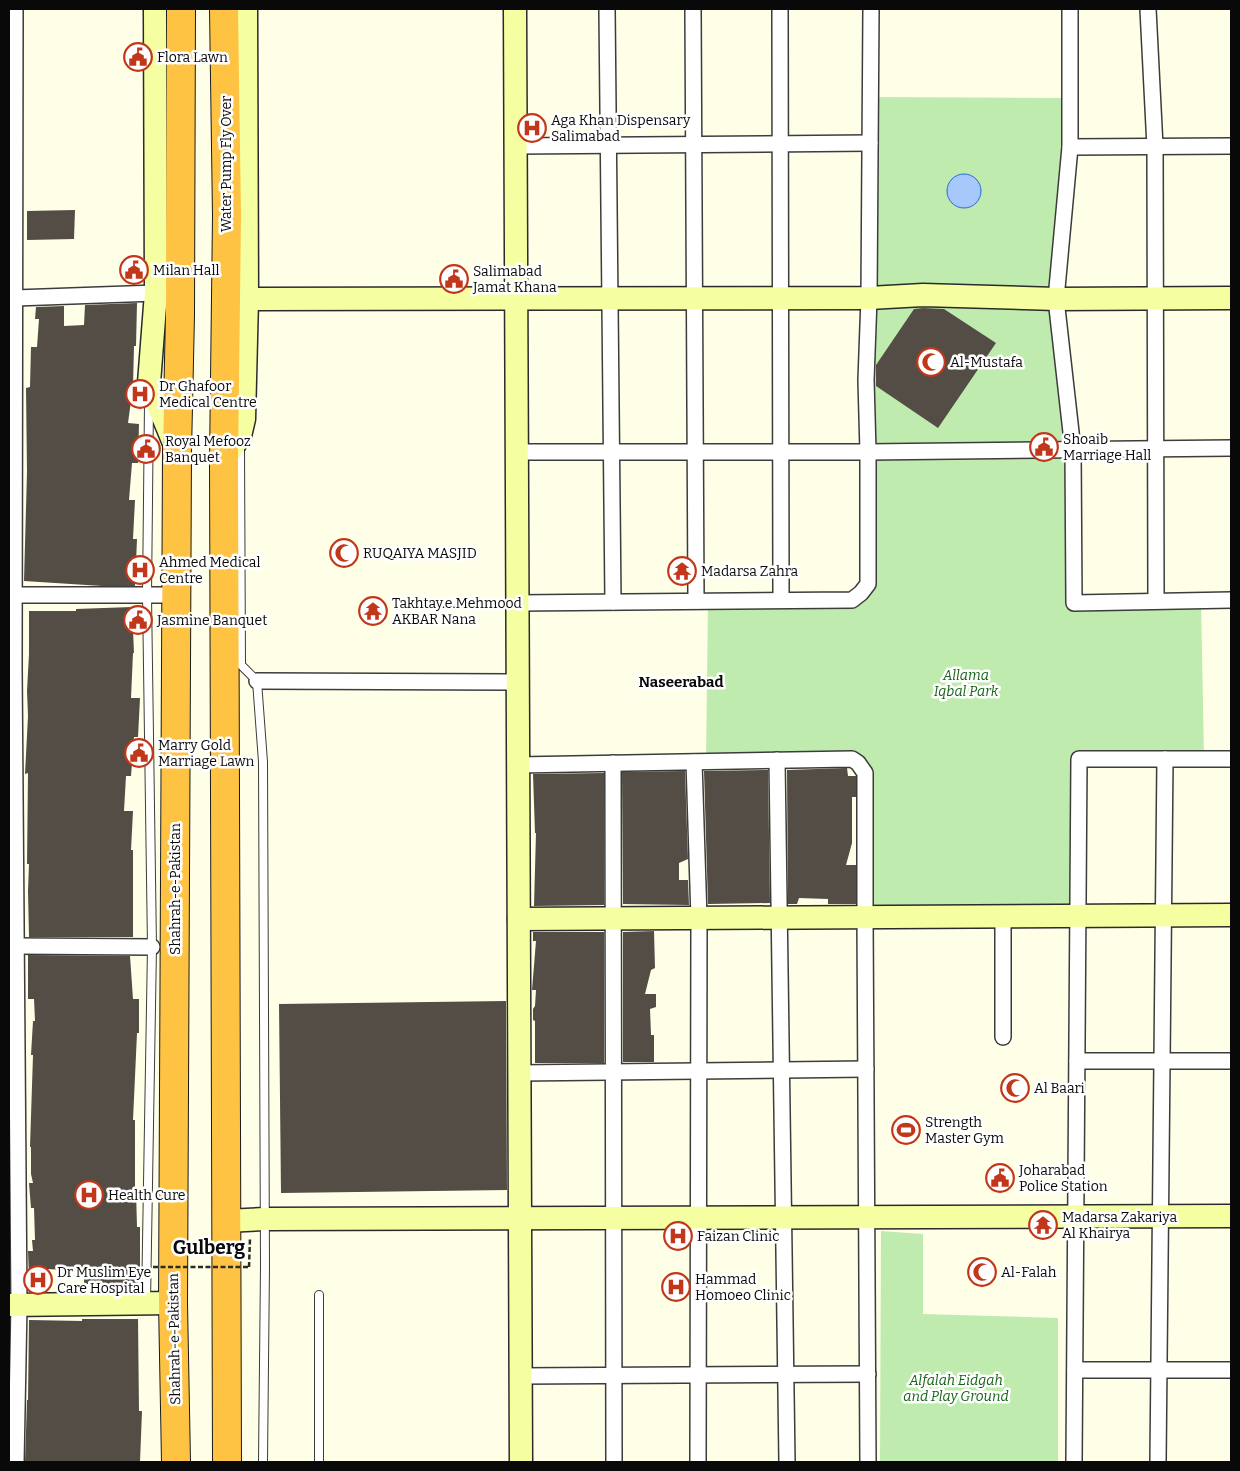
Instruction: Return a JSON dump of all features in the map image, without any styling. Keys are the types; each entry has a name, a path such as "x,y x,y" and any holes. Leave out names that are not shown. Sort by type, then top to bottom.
{"highway":[{"name":"Shahrah-e-Pakistan","path":"176,1462 160,1304 176,595 180,315 180,9"},
{"name":"Water Pump Fly Over","path":"224,9 227,216 224,460"},
{"path":"224,460 247,1223 227,1462"}],"street":[{"path":"15,9 15,298 11,595 16,946 12,1429 16,1462"},
{"path":"155,9 156,292 149,383 177,452"},
{"path":"224,460 240,436 244,419 246,9"},
{"path":"515,9 521,1462"},
{"path":"607,9 613,602"},
{"path":"693,9 696,601"},
{"path":"780,9 782,600"},
{"path":"517,603 852,600 868,584 866,380 869,298 871,9"},
{"path":"1070,9 1070,147 1056,299 1073,450 1074,603 1231,600"},
{"path":"1148,9 1155,147 1156,601"},
{"path":"516,146 870,143"},
{"path":"1070,147 1231,146"},
{"path":"15,298 156,292"},
{"path":"246,299 869,298 923,295 1056,299 1231,298"},
{"path":"517,452 868,452 1231,448"},
{"path":"11,595 176,595"},
{"path":"257,681 518,682"},
{"path":"518,765 852,759 858,763 865,773 868,1462"},
{"path":"1074,1462 1079,759 1231,759"},
{"path":"1158,1462 1165,759"},
{"path":"777,760 788,1462"},
{"path":"694,762 699,918 698,1462"},
{"path":"613,763 614,1462"},
{"path":"518,919 1231,915"},
{"path":"1003,917 1003,1037"},
{"path":"16,946 152,947"},
{"path":"1077,1061 1231,1062"},
{"path":"519,1073 866,1069"},
{"path":"247,1223 519,1218 1231,1216"},
{"path":"14,1305 160,1304"},
{"path":"1075,1370 1231,1370"},
{"path":"520,1376 868,1374"}],"lane":[{"path":"149,383 146,596 160,1304"},
{"path":"240,436 241,665 257,681 263,762 247,1223 263,1462"},
{"path":"319,1295 319,1462"}],"path":[{"path":"153,1267 249,1267 247,1223"}],"green space":[{"name":"Allama Iqbal Park","path":"870,97 1070,98 1056,299 1073,450 1074,603 1201,600 1204,759 1079,759 1078,916 865,917 858,763 706,762 708,601 861,593"},
{"name":"Alfalah Eidgah and Play Ground","path":"881,1231 923,1234 923,1314 1058,1318 1058,1462 880,1462"}],"water":[{"path":"964,174 976,179 981,191 976,203 964,208 952,203 947,191 952,179"}],"building":[{"path":"75,210 74,239 27,240 27,211"},
{"path":"137,303 133,386 128,423 139,424 138,463 132,463 129,500 135,500 133,539 137,539 135,586 24,581 27,472 26,388 30,387 31,347 37,347 39,319 35,319 36,307 64,306 64,326 84,325 85,305"},
{"name":"Al-Mustafa","path":"914,309 944,309 996,343 938,428 876,386 876,365"},
{"path":"132,607 134,653 131,698 140,698 138,737 134,737 131,776 126,776 124,811 133,811 131,850 133,850 133,937 29,937 29,864 27,864 28,773 25,774 28,716 29,611 76,611 76,609"},
{"path":"847,768 848,776 856,776 856,797 852,797 852,843 846,865 856,865 856,904 828,904 828,899 799,898 797,904 788,904 787,770"},
{"path":"768,770 770,903 708,904 704,771"},
{"path":"685,771 688,859 679,863 679,880 688,880 689,905 623,904 622,772"},
{"path":"604,773 604,905 534,906 536,833 533,774"},
{"path":"654,931 655,968 651,970 645,994 656,994 656,1007 650,1009 651,1035 654,1035 654,1062 623,1062 623,932"},
{"path":"533,932 604,932 604,1063 535,1063 535,1021 533,1020 533,1009 535,1006 536,990 532,990 536,941 533,941"},
{"path":"28,955 130,956 133,999 139,999 139,1033 137,1033 133,1120 135,1120 137,1227 140,1227 140,1284 84,1284 84,1271 47,1269 46,1276 29,1276 28,1251 33,1251 32,1240 35,1240 34,1208 31,1208 29,1183 33,1183 30,1147 33,1055 31,1055 33,1021 35,1021 34,999 28,999"},
{"path":"506,1001 507,1190 281,1193 279,1004"},
{"path":"82,1319 138,1319 139,1411 142,1411 140,1462 25,1462 29,1320 82,1321"}],"place":[{"name":"Flora Lawn","path":"138,57"},
{"name":"Aga Khan Dispensary Salimabad","path":"532,128"},
{"name":"Milan Hall","path":"134,270"},
{"name":"Salimabad Jamat Khana","path":"454,279"},
{"name":"Al-Mustafa","path":"931,362"},
{"name":"Dr Ghafoor Medical Centre","path":"140,394"},
{"name":"Shoaib Marriage Hall","path":"1044,447"},
{"name":"Royal Mefooz Banquet","path":"146,449"},
{"name":"RUQAIYA MASJID","path":"344,553"},
{"name":"Ahmed Medical Centre","path":"140,570"},
{"name":"Madarsa Zahra","path":"682,571"},
{"name":"Takhtay.e.Mehmood AKBAR Nana","path":"373,611"},
{"name":"Jasmine Banquet","path":"138,620"},
{"name":"Marry Gold Marriage Lawn","path":"139,753"},
{"name":"Al Baari","path":"1015,1088"},
{"name":"Strength Master Gym","path":"906,1130"},
{"name":"Joharabad Police Station","path":"1000,1178"},
{"name":"Health Cure","path":"89,1195"},
{"name":"Madarsa Zakariya Al Khairya","path":"1043,1225"},
{"name":"Faizan Clinic","path":"678,1236"},
{"name":"Al-Falah","path":"982,1272"},
{"name":"Dr Muslim Eye Care Hospital","path":"38,1280"},
{"name":"Hammad Homoeo Clinic","path":"676,1287"}],"district":[{"name":"Naseerabad","path":"681,682"},
{"name":"Gulberg","path":"209,1247"}]}
